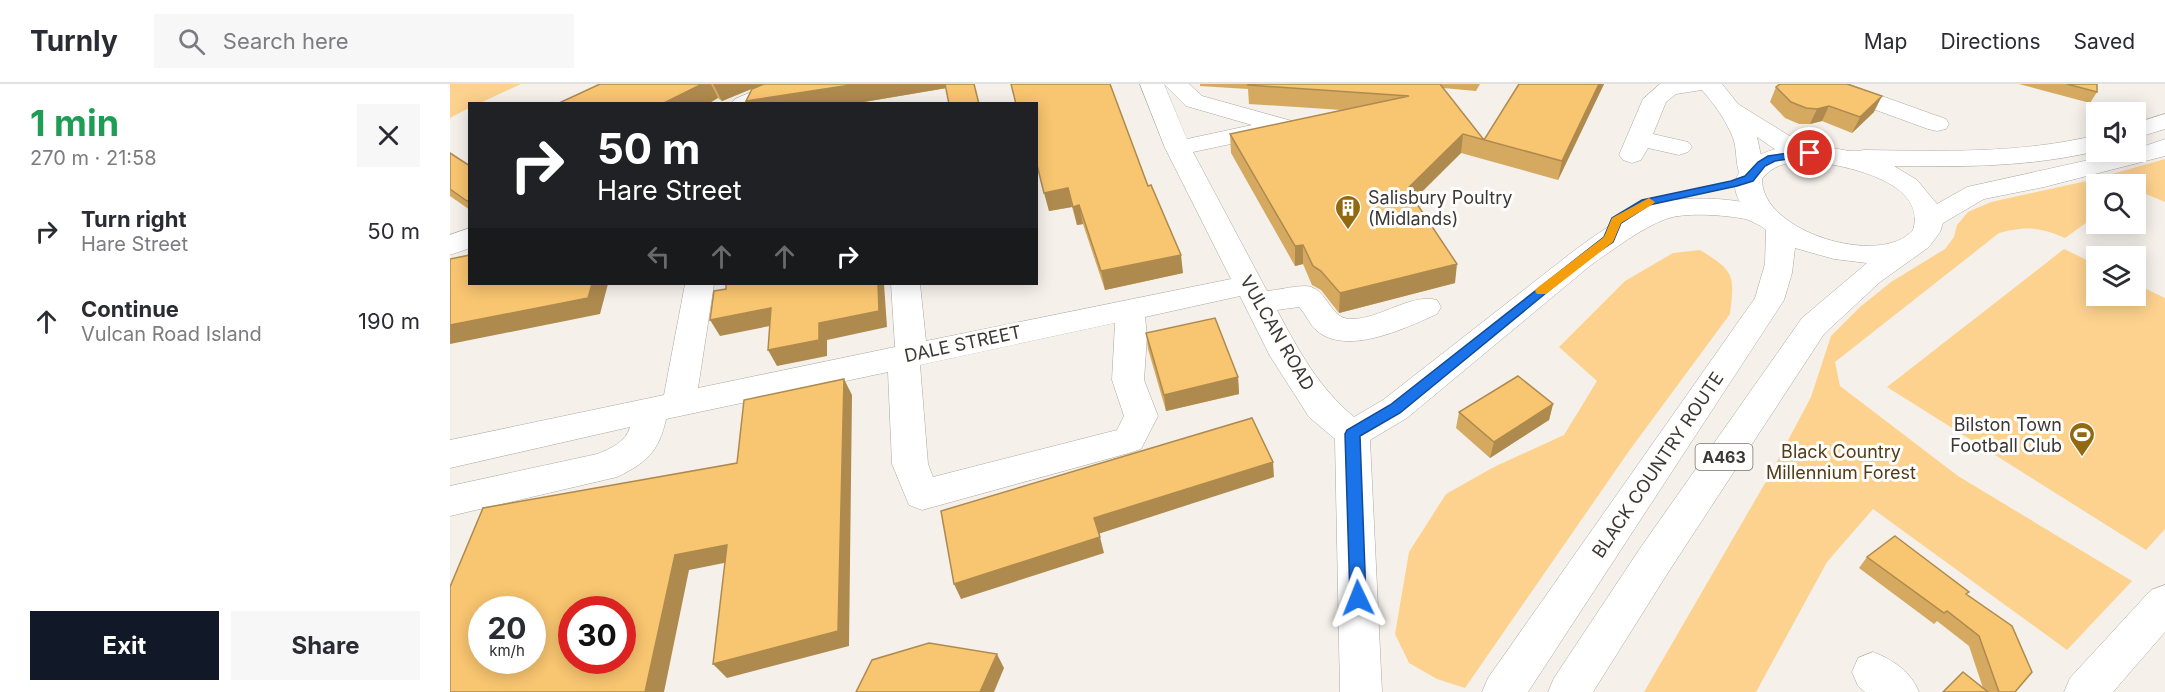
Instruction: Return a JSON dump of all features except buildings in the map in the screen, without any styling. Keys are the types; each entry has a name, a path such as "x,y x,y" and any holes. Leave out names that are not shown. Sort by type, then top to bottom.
{"main road":[{"path":"748,102 790,84"},
{"name":"VULCAN ROAD","path":"1152,84 1178,148 1286,356 1321,408 1352,434"},
{"path":"1175,84 1194,101 1283,126 1178,148"},
{"path":"1679,147 1637,147 1655,99 1669,88 1697,84"},
{"path":"1710,84 1728,107 1746,139 1751,198 1759,211 1776,225"},
{"path":"1826,84 1937,124"},
{"path":"1728,107 1800,153"},
{"path":"2146,128 2165,121"},
{"path":"1609,239 1616,221 1646,202 1719,188 1750,176 1761,164 1772,159 1800,153 1844,157 1953,159 2056,152 2086,145"},
{"path":"1930,219 1976,194 2146,154 2165,147"},
{"path":"1361,692 1352,434 1395,409 1581,259 1609,239 1660,211 1700,207 1748,210 1809,242 1844,252 1879,254 1907,249 1925,236 1930,219 1919,197 1902,182 1879,169 1844,157"},
{"name":"BLACK COUNTRY ROUTE","path":"1503,692 1769,300 1778,275 1781,255 1782,240 1776,225"},
{"path":"450,246 468,238"},
{"name":"A463","path":"1569,692 1655,559 1813,326 1870,275 1907,249"},
{"path":"450,501 604,467 627,456 645,438 665,407 699,285"},
{"path":"905,285 910,465 922,495 1129,440 1141,416 1128,380 1132,320 1127,310"},
{"name":"DALE STREET","path":"450,454 1127,310 1253,294 1305,296 1314,303 1328,324 1344,332 1389,322 1426,307"},
{"path":"2085,692 2165,603"}],"green space":[{"path":"450,84 521,84 482,102 468,102 468,109 450,118"},
{"name":"Black Country Millennium Forest","path":"2165,159 2165,202 2146,194 2146,174 2112,174"},
{"name":"Black Country Millennium Forest","path":"2086,181 2086,223 2065,238 2033,229 2017,229 1999,233 1835,362 1840,386 1958,476 2132,581 2067,650 1873,509 1827,562 1756,692 1644,692 1768,478 1811,397 1831,336 1860,307 1891,282 1945,249 1954,237 1957,225 1968,212 1991,202"},
{"name":"Bilston Town Football Club","path":"2064,249 2086,260 2086,306 2146,306 2146,289 2165,298 2165,529 2146,550 1887,387"},
{"path":"1700,250 1720,263 1730,275 1732,290 1730,314 1629,451 1465,688 1437,679 1409,663 1395,634 1409,552 1446,494 1494,467 1564,435 1597,381 1559,347 1625,281 1673,253"}],"slow traffic":[{"path":"1541,291 1609,239 1616,221 1649,202"}],"place":[{"name":"Salisbury Poultry (Midlands)","path":"1348,231"},
{"name":"Bilston Town Football Club","path":"2082,458"}],"route":[{"path":"1358,598 1352,434 1395,409 1609,239 1616,221 1646,202 1733,184 1749,179 1761,164 1772,159 1785,155 1810,153"}]}
